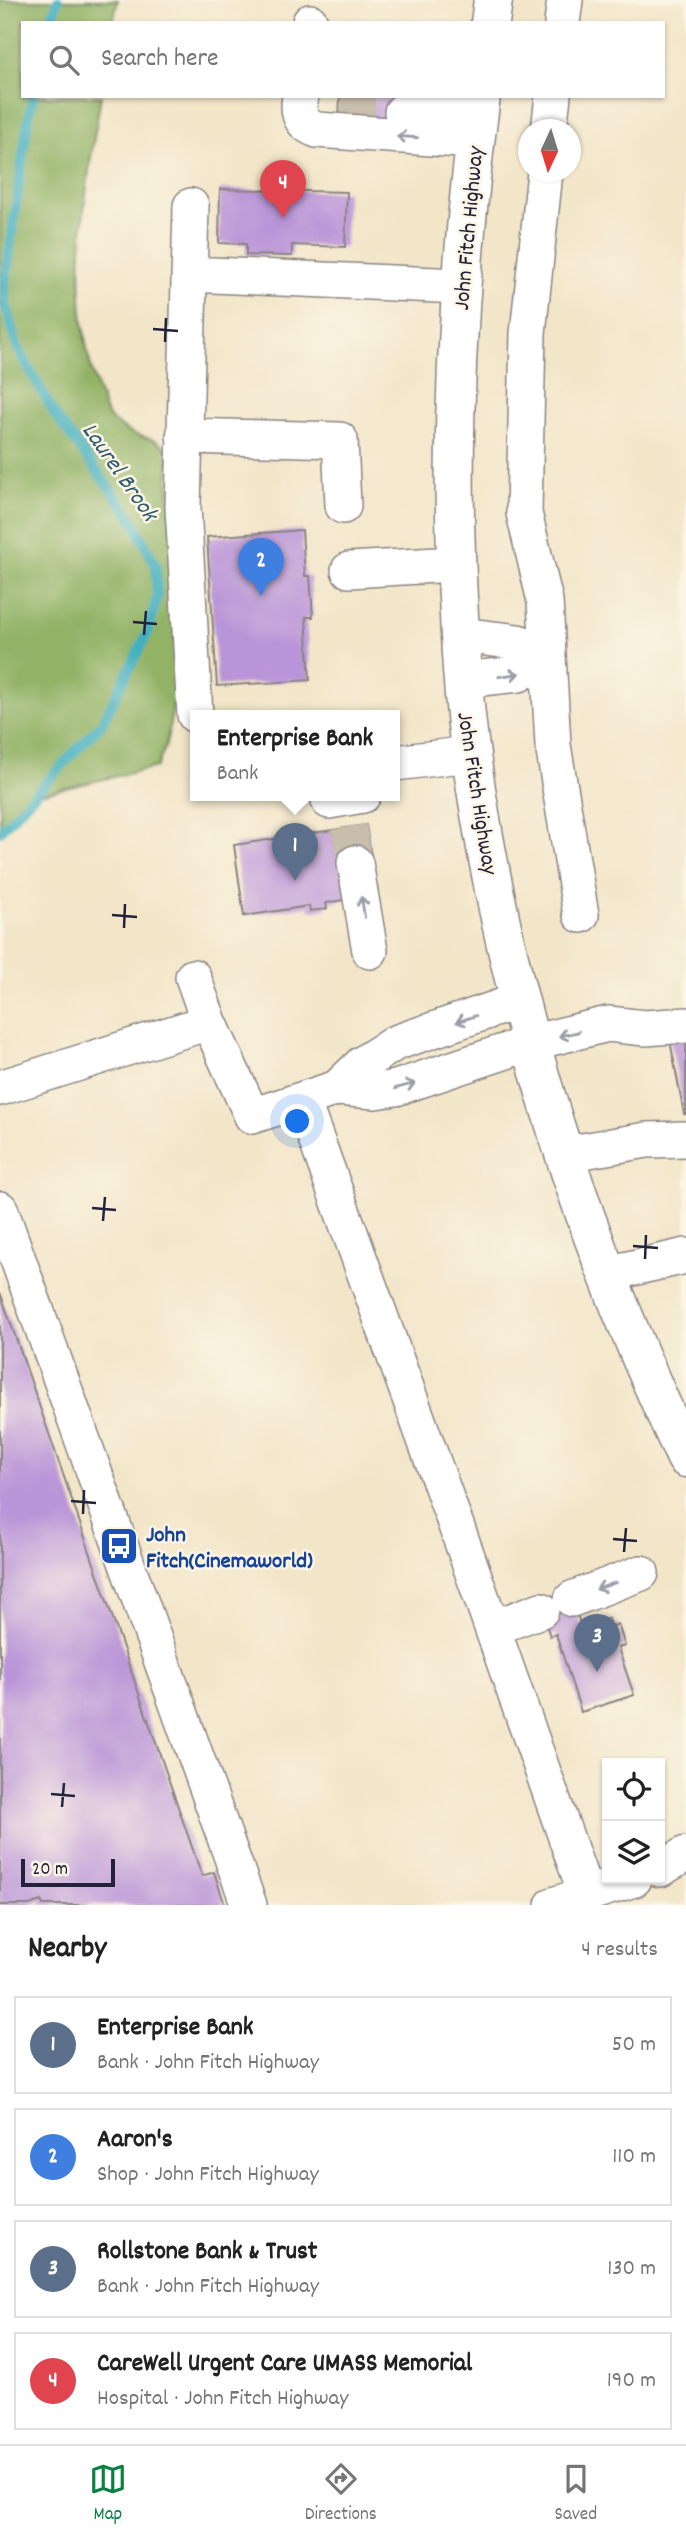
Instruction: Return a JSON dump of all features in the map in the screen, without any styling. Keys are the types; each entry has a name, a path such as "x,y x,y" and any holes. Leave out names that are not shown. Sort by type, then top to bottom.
{"main road":[{"path":"490,21 493,0"},
{"name":"John Fitch Highway","path":"478,117 460,286 454,419 455,564 470,754 493,882 530,1043 606,1274 645,1371 686,1458"}],"lane":[{"path":"562,21 565,0"},
{"path":"551,119 553,98"},
{"path":"340,109 299,102 303,122 317,130 478,117"},
{"path":"402,112 478,117"},
{"path":"544,182 528,333 524,513 545,601 553,745 581,915"},
{"path":"191,206 183,507 195,710"},
{"path":"189,274 460,286"},
{"path":"184,436 340,440 343,506"},
{"path":"349,570 455,564"},
{"path":"460,635 518,642 548,652"},
{"path":"463,680 519,674 548,652"},
{"path":"400,762 470,754"},
{"path":"355,863 370,951"},
{"path":"193,977 209,1022 252,1116 337,1088 375,1091 396,1088 530,1043 608,1024 645,1028 686,1025"},
{"path":"337,1088 362,1064 395,1043 519,1001"},
{"path":"0,1088 209,1022"},
{"path":"302,1100 454,1518 586,1894"},
{"path":"647,1140 686,1127"},
{"path":"565,1154 647,1140 686,1139"},
{"path":"0,1209 249,1905"},
{"path":"606,1274 686,1256"},
{"path":"501,1625 640,1573"},
{"path":"665,1868 686,1854"},
{"path":"665,1872 686,1876"},
{"path":"553,1905 618,1884"}],"green space":[{"path":"0,0 118,0 113,21 21,21 21,98 101,98 84,207 80,284 83,321 89,358 107,415 125,430 157,441 168,451 177,686 166,745 157,767 35,795 0,831"}],"building":[{"path":"340,98 402,98 401,122 339,120"},
{"path":"220,189 347,192 345,247 292,245 292,256 246,255 246,244 219,243"},
{"path":"302,530 305,576 310,576 313,617 306,617 310,680 217,686 207,537"},
{"path":"366,825 372,861 354,898 326,903 327,909 310,911 309,906 244,916 234,845"},
{"path":"686,1027 686,1114 684,1114 668,1030"},
{"path":"0,1292 202,1876 214,1872 225,1905 43,1905 41,1901 29,1905 0,1905"},
{"path":"570,1594 581,1626 608,1618 611,1627 618,1624 625,1646 618,1648 634,1695 581,1712 556,1634 550,1636 539,1604"}],"waterway":[{"name":"Laurel Brook","path":"51,21 58,0"},
{"name":"Laurel Brook","path":"0,831 102,723 148,632 157,596 156,566 132,518 55,415 17,347 6,306 5,284 33,98"}],"tunnel":[{"path":"340,109 402,112"},
{"path":"349,827 355,863"}],"place":[{"name":"CareWell Urgent Care UMASS Memorial","path":"283,218"},
{"name":"Aaron's","path":"261,596"},
{"name":"Enterprise Bank","path":"295,881"},
{"name":"John Fitch(Cinemaworld)","path":"119,1546"},
{"name":"Rollstone Bank & Trust","path":"597,1672"}]}
